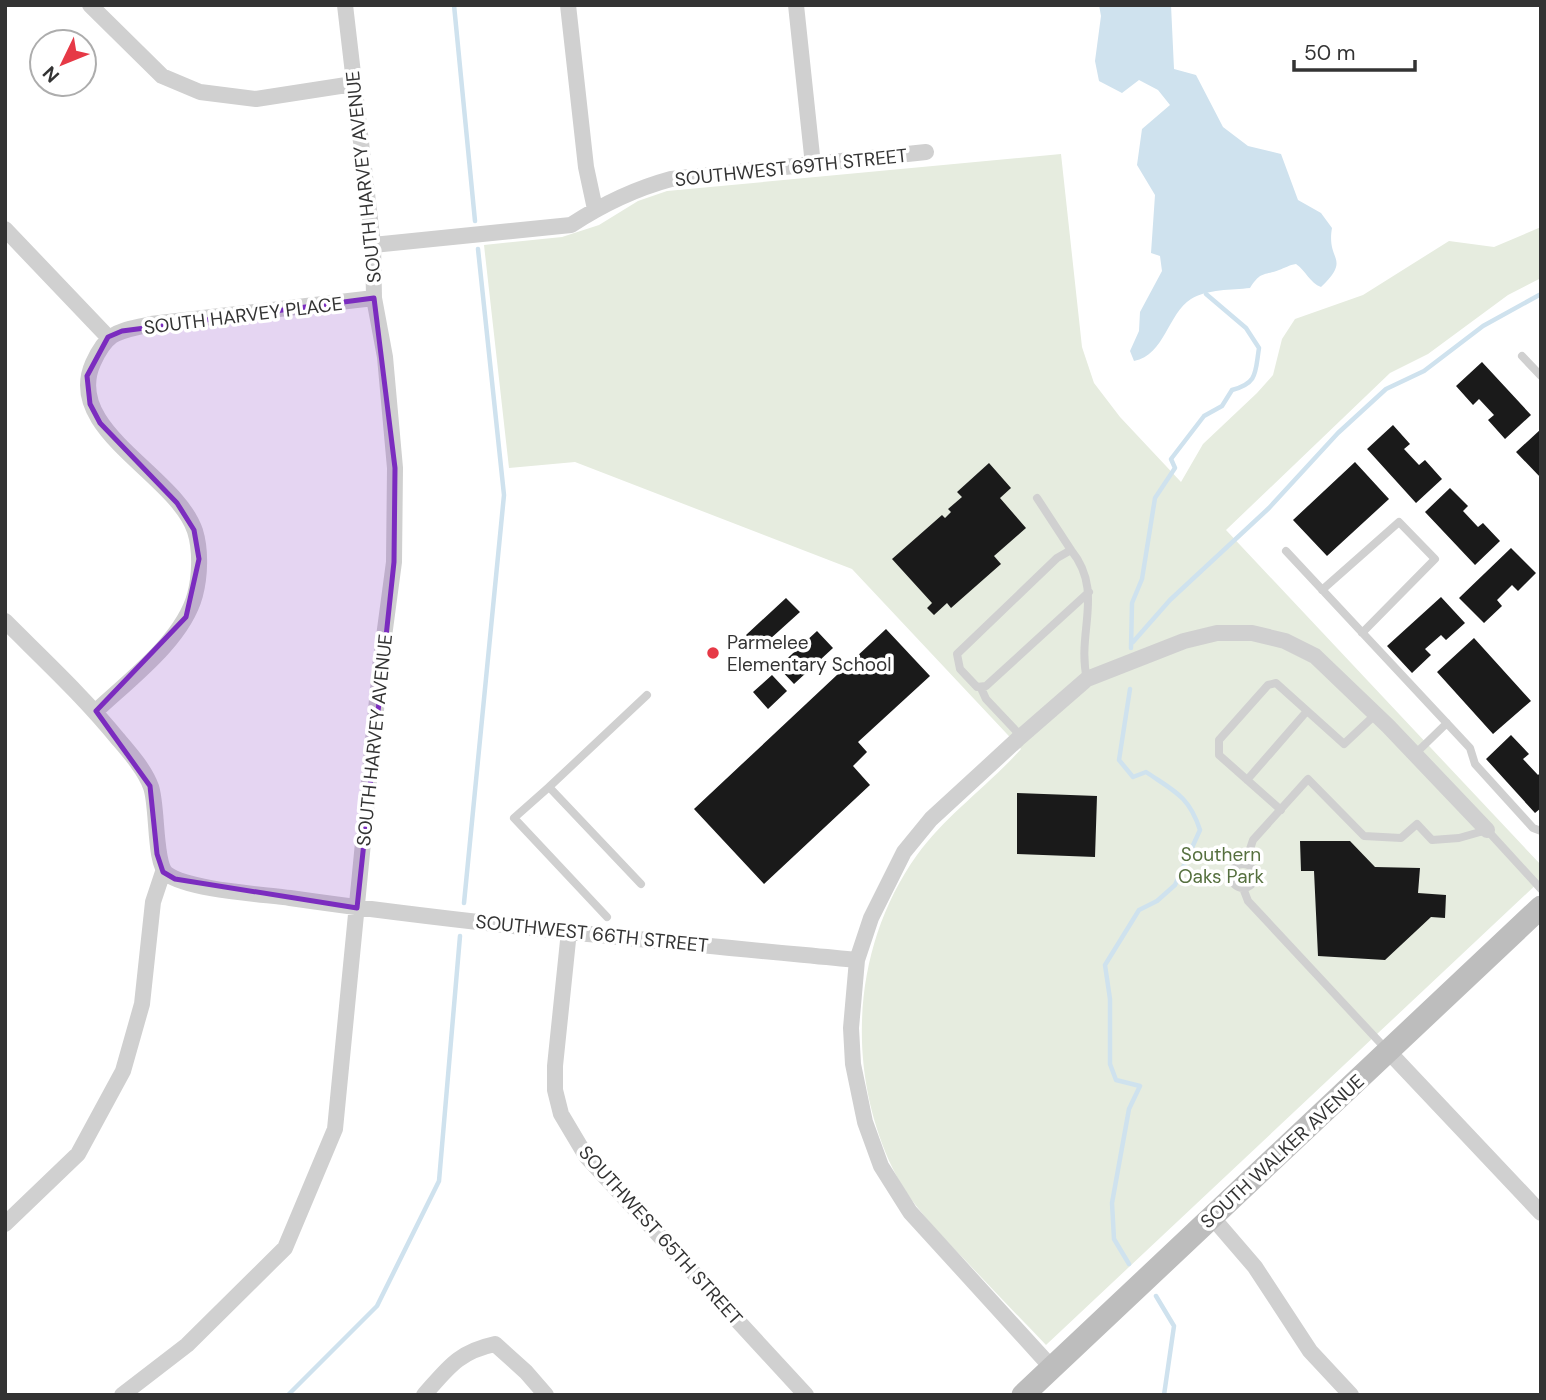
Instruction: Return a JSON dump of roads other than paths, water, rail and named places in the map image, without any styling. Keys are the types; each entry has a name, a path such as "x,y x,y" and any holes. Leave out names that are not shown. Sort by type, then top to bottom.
{"main road":[{"name":"SOUTH WALKER AVENUE","path":"1023,1395 1541,908"}],"street":[{"path":"90,5 162,76 200,92 256,99 354,85"},
{"name":"SOUTH HARVEY AVENUE","path":"122,1395 187,1345 285,1248 335,1129 381,659 394,562 395,468 386,357 374,298 373,245 345,5"},
{"path":"568,5 586,167 595,209"},
{"path":"796,5 813,165"},
{"name":"SOUTHWEST 69TH STREET","path":"373,245 571,225 595,209 636,189 671,179 926,152"},
{"path":"5,229 107,337 87,376 90,404 100,423 177,503 194,530 199,559 195,593 186,617 163,646 96,712"},
{"name":"SOUTH HARVEY PLACE","path":"107,337 151,324 374,298"},
{"path":"5,621 96,712 130,754 150,786 157,821 158,854 163,872 153,902 142,1004 123,1071 78,1154 6,1223"},
{"path":"1052,1368 910,1212 881,1166 865,1122 853,1064 851,1028 858,960 871,918 904,852 931,819 1087,679 1184,641 1217,633 1252,633 1285,641 1315,656 1376,714 1487,830"},
{"name":"SOUTHWEST 66TH STREET","path":"163,872 175,879 208,887 357,908 858,960"},
{"name":"SOUTHWEST 65TH STREET","path":"569,931 555,1066 555,1090 561,1114 586,1156 806,1395"},
{"path":"1388,1051 1541,1213"},
{"path":"1212,1217 1255,1267 1310,1351 1351,1395"},
{"path":"424,1395 451,1365 474,1349 495,1344 526,1372 546,1395"}],"lane":[{"path":"1522,356 1541,376"},
{"path":"1037,498 1088,580 1083,664 1087,679"},
{"path":"1322,590 1399,522 1435,559 1362,633"},
{"path":"1021,737 986,699 981,688 960,669 957,654 1057,558 1071,550"},
{"path":"1286,551 1470,748 1475,764 1533,828 1541,831"},
{"path":"981,688 1089,592"},
{"path":"1280,810 1219,755 1219,740 1268,685 1276,683 1344,744 1376,714"},
{"path":"607,917 514,818 647,695"},
{"path":"1247,780 1307,711"},
{"path":"1415,754 1447,723"},
{"path":"1245,864 1253,840 1308,779 1364,836 1401,838 1417,824 1432,840 1460,838 1487,830 1541,889"},
{"path":"549,787 641,884"},
{"path":"1245,864 1253,869 1255,878 1250,887 1243,888 1234,885 1230,876 1236,866 1245,864"},
{"path":"1243,888 1248,901 1388,1051"}],"water":[{"path":"1099,5 1171,5 1174,69 1196,75 1223,127 1248,146 1281,154 1298,200 1321,213 1332,228 1332,247 1337,264 1321,287 1296,264 1263,275 1250,288 1204,293 1183,305 1153,351 1134,361 1130,351 1139,331 1140,312 1162,271 1160,256 1151,253 1155,195 1137,165 1142,129 1170,105 1158,90 1139,80 1122,93 1099,81 1095,61 1101,16"}],"waterway":[{"path":"454,5 475,221"},
{"path":"464,903 504,495 478,249"},
{"path":"1131,648 1132,603 1142,579 1155,498 1175,468 1171,459 1204,416 1222,406 1232,390 1247,384 1256,370 1259,348 1246,328 1206,294"},
{"path":"1133,642 1170,600 1269,508 1338,433 1386,389 1424,371 1483,326 1541,294"},
{"path":"1129,1264 1114,1239 1112,1203 1129,1109 1140,1086 1116,1080 1110,1064 1110,999 1105,965 1139,910 1157,901 1175,885 1200,830 1191,809 1179,795 1146,772 1133,777 1119,760 1130,689"},
{"path":"288,1395 377,1306 439,1181 460,936"},
{"path":"1156,1296 1174,1326 1164,1395"}],"place":[{"name":"Parmelee Elementary School","path":"713,653"}],"park label":[{"name":"Southern Oaks Park","path":"1221,865"}]}
